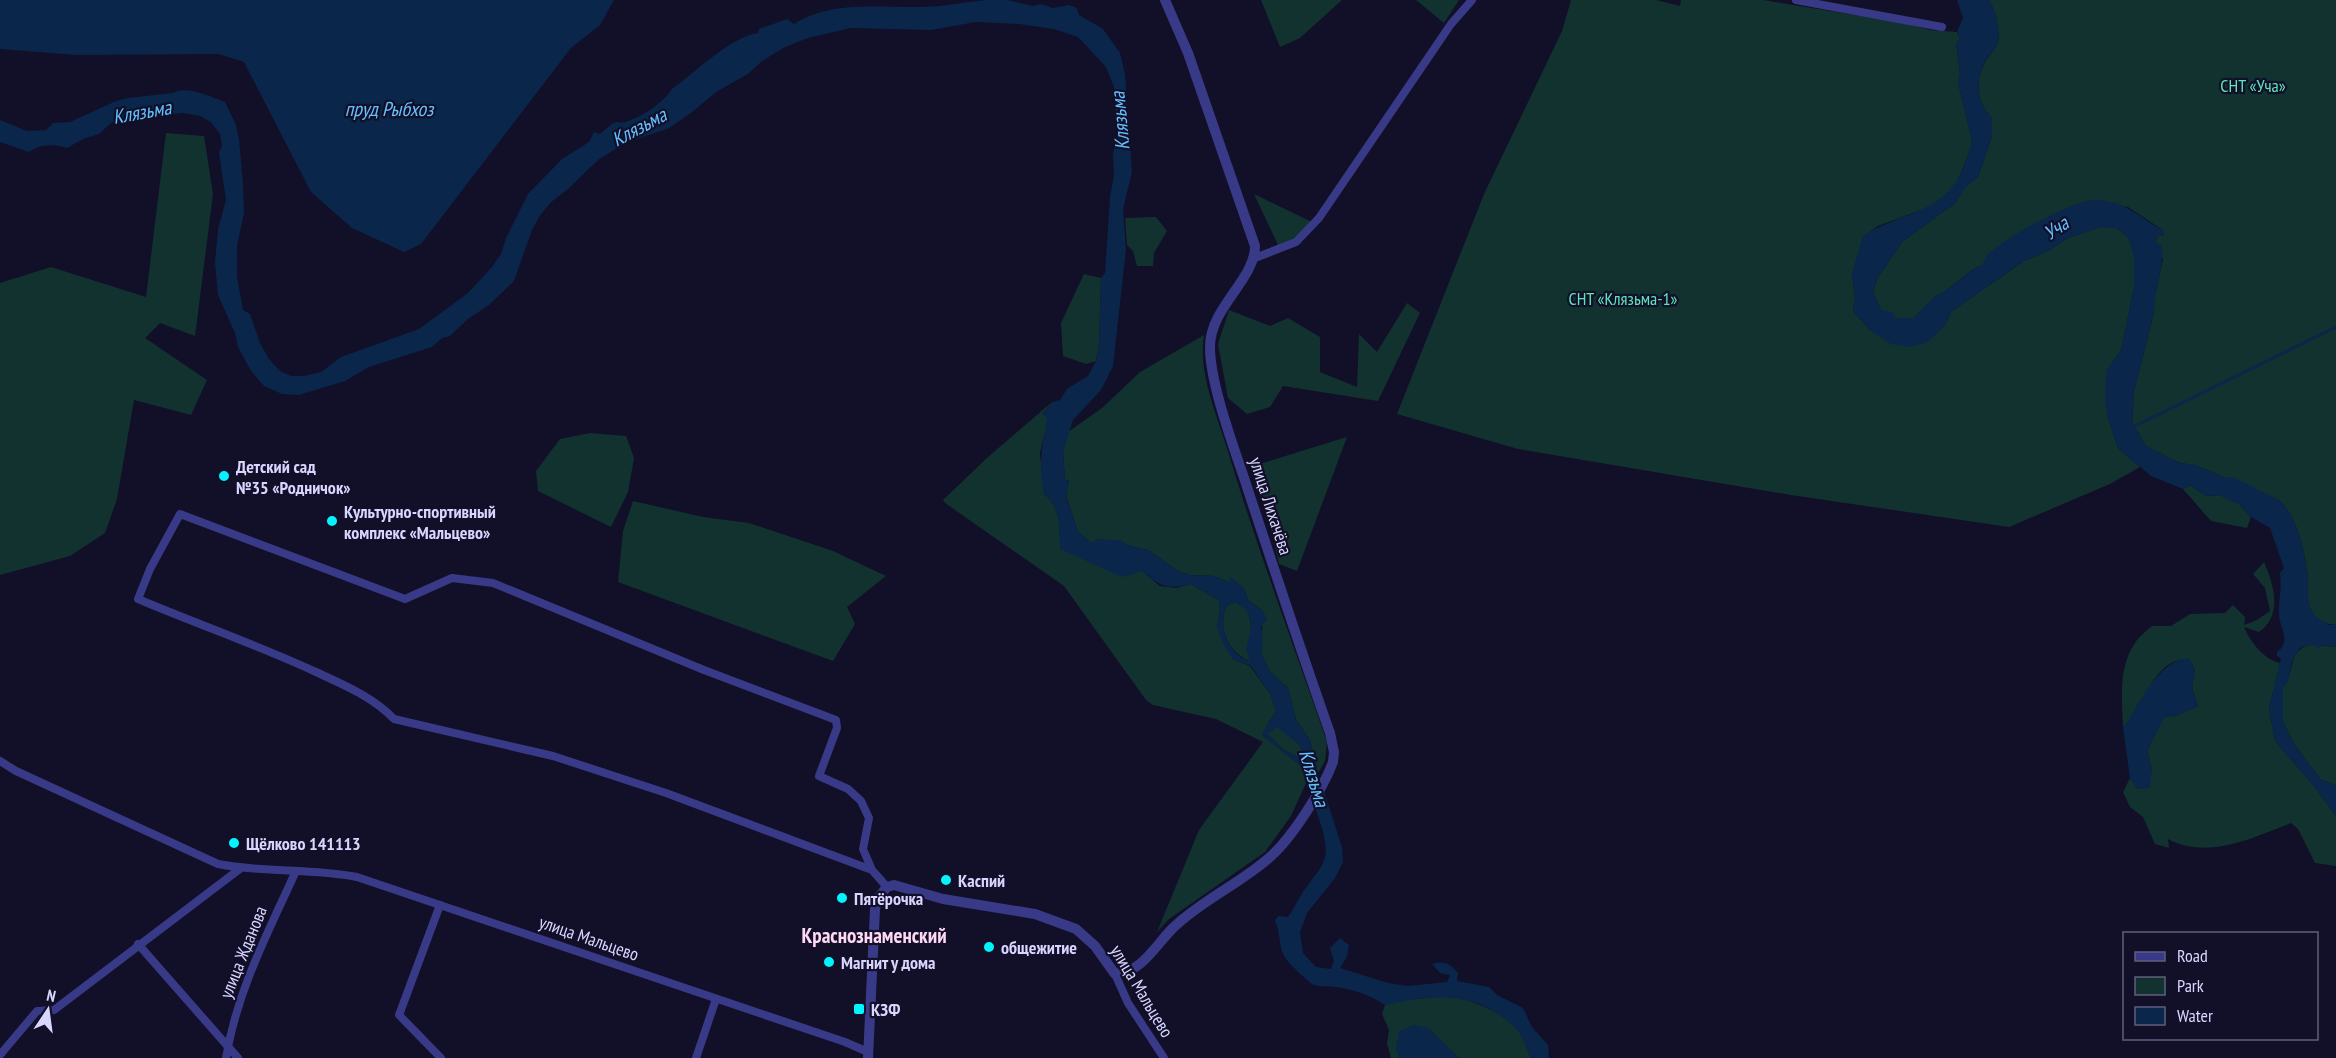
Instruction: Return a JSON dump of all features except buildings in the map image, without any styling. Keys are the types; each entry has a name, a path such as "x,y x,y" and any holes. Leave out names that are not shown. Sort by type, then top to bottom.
{"street":[{"path":"1165,0 1188,53 1252,232 1255,258 1296,242 1319,218 1451,24 1472,0"},
{"path":"1796,0 1942,27"},
{"name":"улица Лихачёва","path":"1115,974 1127,974 1145,960 1174,926 1271,857 1300,820 1331,769 1335,756 1330,733 1240,467 1211,363 1210,347 1214,326 1228,298 1255,258"},
{"path":"872,870 666,793 553,756 394,719 382,706 328,677 138,599 150,569 180,514 405,599 452,578 494,583 704,670 836,720 837,728 819,776 848,789 861,801 869,818 863,849 872,870 887,887"},
{"name":"улица Мальцево","path":"0,761 16,771 218,864 241,868 329,872 357,877 845,1042 868,1055 875,909 878,898 887,887 902,885 943,900 1035,914 1076,929 1095,945 1115,974 1128,1003 1164,1058"},
{"path":"0,1054 37,1011 54,1010 241,868"},
{"name":"улица Жданова","path":"226,1058 235,1017 251,970 296,871"},
{"path":"440,905 399,1015 441,1058"},
{"name":"улица Жданова","path":"138,944 238,1058"},
{"path":"696,1058 716,999"}],"green space":[{"path":"1261,0 1342,0 1300,38 1280,47"},
{"path":"1416,0 1459,0 1444,23"},
{"name":"СНТ «Клязьма-1»","path":"1571,0 1656,0 1680,6 1681,0 1763,0 1898,22 1931,30 1957,32 1960,39 1956,43 1960,74 1958,82 1972,140 1971,148 1958,180 1951,190 1932,206 1878,226 1864,236 1852,274 1855,299 1853,311 1871,331 1943,328 1952,311 2024,261 2050,250 2068,238 2098,228 2117,228 2129,238 2134,255 2134,288 2121,350 2106,372 2108,418 2118,448 2140,467 2110,484 2009,527 1791,495 1518,449 1397,414 1484,194 1562,31"},
{"name":"СНТ «Уча»","path":"1989,0 2336,0 2336,624 2324,622 2312,612 2308,601 2307,569 2300,537 2292,517 2279,500 2195,465 2180,463 2146,446 2132,423 2134,391 2154,312 2154,300 2163,259 2155,242 2159,234 2163,236 2164,231 2128,207 2080,203 2036,223 1982,265 1936,296 1913,318 1895,318 1881,310 1873,292 1878,277 1902,242 1955,203 1965,187 1978,177 1992,136 1992,118 1983,105 1979,91 1982,69 1997,44 1998,37 1998,26"},
{"path":"166,133 204,136 213,194 195,336 160,323 145,338 207,380 191,415 134,400 117,499 105,533 70,556 0,575 0,283 51,267 146,297"},
{"path":"1254,194 1312,222 1291,241 1278,245"},
{"path":"1156,217 1167,231 1154,253 1153,266 1137,266 1133,251 1127,245 1125,218"},
{"path":"1084,274 1101,278 1099,345 1096,361 1086,364 1063,356 1061,323"},
{"path":"1407,303 1420,313 1378,401 1283,386 1270,407 1247,414 1228,398 1218,344 1229,310 1270,326 1288,318 1320,337 1320,372 1357,387 1359,334 1377,352"},
{"path":"1204,335 1203,363 1213,405 1262,557 1327,742 1325,761 1318,773 1310,740 1296,720 1288,688 1270,672 1261,653 1263,611 1249,601 1243,587 1230,578 1230,583 1214,576 1189,575 1178,571 1148,550 1130,546 1118,540 1092,543 1078,532 1066,495 1069,481 1065,479 1063,452 1068,432 1102,408 1140,372"},
{"path":"1052,402 1043,414 1048,419 1040,453 1044,494 1050,499 1057,512 1060,549 1142,571 1160,586 1176,588 1191,584 1219,600 1220,611 1217,627 1233,659 1250,666 1270,694 1276,710 1262,735 1306,770 1306,783 1291,816 1265,852 1169,919 1157,932 1199,830 1263,742 1216,719 1153,705 1146,700 1064,586 943,500 988,457"},
{"path":"590,433 626,436 634,458 628,492 611,527 538,491 536,471 560,439"},
{"path":"1347,437 1297,571 1279,564 1257,471 1263,463"},
{"path":"2190,485 2206,496 2220,495 2239,504 2251,517 2247,528 2211,521 2183,489"},
{"path":"633,501 703,517 749,523 833,551 886,576 847,607 855,624 833,661 618,582 623,531"},
{"path":"2264,562 2271,580 2274,608 2267,625 2259,632 2244,627 2258,649 2268,658 2280,663 2269,709 2275,741 2314,786 2336,816 2336,866 2315,863 2298,829 2291,823 2245,840 2214,847 2183,845 2168,839 2169,848 2155,844 2143,817 2130,807 2123,792 2130,778 2138,789 2152,770 2147,751 2164,717 2178,715 2198,706 2192,688 2195,669 2189,659 2176,661 2158,675 2131,719 2123,727 2123,673 2135,643 2152,626 2171,626 2190,614 2225,613 2233,605 2245,617 2244,625 2257,620 2270,611 2265,588 2253,574"},
{"path":"1235,602 1247,611 1251,625 1249,661 1241,657 1230,645 1224,630 1226,606"},
{"path":"2310,644 2336,647 2336,786 2320,779 2294,744 2283,722 2283,687 2297,652"},
{"path":"1277,726 1300,745 1302,759 1284,750 1267,734"},
{"path":"1446,996 1475,1003 1502,1016 1517,1029 1531,1058 1459,1058 1428,1028 1396,1048 1400,1058 1391,1058 1387,1043 1389,1030 1382,1014 1385,1005 1406,1000"}],"water":[{"name":"пруд Рыбхоз","path":"0,0 614,0 600,25 571,48 421,244 404,252 352,228 311,192 244,62 218,54 77,55 0,49"},
{"name":"Клязьма","path":"986,0 1008,0 1033,6 1041,4 1053,8 1069,5 1077,8 1079,15 1103,29 1120,53 1125,74 1132,172 1123,209 1126,249 1113,366 1101,390 1073,420 1063,452 1065,479 1069,481 1066,496 1078,532 1092,543 1097,539 1118,540 1130,546 1148,550 1178,571 1189,575 1214,576 1230,583 1230,577 1243,587 1249,601 1263,611 1267,619 1261,627 1263,641 1261,653 1270,672 1288,688 1296,720 1310,740 1342,847 1343,862 1335,878 1307,913 1300,932 1303,953 1316,967 1331,969 1334,961 1330,948 1340,938 1349,945 1347,957 1340,968 1388,983 1408,986 1447,982 1450,975 1440,973 1432,964 1440,962 1446,964 1458,973 1457,981 1489,987 1497,995 1523,1008 1532,1027 1548,1045 1549,1058 1531,1058 1516,1029 1502,1016 1471,1001 1438,997 1385,1005 1356,991 1314,985 1293,967 1282,952 1275,921 1278,916 1288,917 1320,869 1325,857 1324,838 1307,781 1306,770 1262,735 1276,710 1270,694 1251,666 1233,659 1224,646 1217,627 1220,611 1219,600 1191,584 1176,587 1165,586 1154,581 1142,571 1122,577 1060,549 1057,512 1050,499 1044,494 1042,484 1041,456 1047,419 1043,415 1052,402 1060,400 1067,389 1088,376 1096,361 1099,345 1101,278 1105,273 1110,197 1114,176 1113,155 1117,136 1114,87 1106,67 1078,37 1054,29 1019,24 976,22 931,30 851,28 808,38 785,47 762,61 748,74 716,92 669,128 625,143 598,160 550,203 539,217 514,281 489,305 468,319 450,336 442,338 432,347 369,367 345,381 299,395 282,394 264,386 251,371 238,347 235,333 218,295 215,262 218,229 226,200 219,153 222,146 220,134 211,122 200,116 183,113 127,118 111,123 99,134 83,139 67,148 38,147 29,152 0,142 0,120 27,131 46,130 53,123 70,122 116,101 185,90 225,102 236,125 243,184 244,213 237,246 237,277 243,310 250,314 260,343 269,359 280,371 291,376 304,376 321,372 341,357 419,329 468,293 501,254 506,238 528,194 562,159 589,142 594,132 600,134 616,122 632,120 652,109 672,89 736,41 758,33 759,29 787,19 794,24 809,16 840,8 929,7","holes":["1235,602 1250,617 1246,651 1250,657 1248,661 1235,652 1224,630 1226,606","1277,727 1300,745 1302,759 1284,750 1267,734"]},
{"name":"Уча","path":"1957,0 1989,0 1995,14 1998,41 1985,61 1979,83 1980,98 1992,118 1992,136 1978,177 1965,188 1955,203 1902,242 1878,277 1873,292 1881,310 1892,312 1895,318 1913,318 1936,296 1982,265 1986,257 2006,241 2038,221 2087,201 2108,201 2126,207 2164,231 2164,236 2159,234 2155,242 2162,246 2162,263 2154,312 2134,391 2132,423 2146,446 2180,463 2195,465 2226,478 2233,477 2279,500 2292,517 2305,559 2310,608 2323,622 2326,621 2328,625 2336,624 2336,647 2323,645 2318,649 2314,644 2300,648 2292,661 2287,684 2283,687 2283,722 2294,744 2320,779 2336,786 2336,816 2314,786 2275,741 2269,709 2281,658 2277,656 2277,652 2284,643 2279,612 2280,573 2284,568 2270,528 2251,517 2239,504 2220,495 2206,496 2190,485 2183,489 2151,476 2118,448 2105,402 2106,372 2121,350 2134,288 2134,256 2129,238 2117,228 2098,228 2068,238 2050,250 2024,261 1952,311 1943,328 1926,343 1908,347 1891,344 1871,331 1853,311 1855,299 1852,274 1863,236 1921,210 1946,194 1956,182 1970,150 1972,140 1958,82 1960,74 1956,43 1960,39 1957,32 1963,18"},
{"path":"2182,659 2189,659 2195,669 2192,688 2198,706 2178,715 2164,717 2147,751 2152,770 2150,788 2137,789 2130,778 2123,727 2158,675"},
{"path":"1414,1025 1428,1028 1459,1058 1400,1058 1396,1049 1399,1031"}],"waterway":[{"path":"2133,427 2336,327"}],"place":[{"name":"Детский сад №35 «Родничок»","path":"224,476"},
{"name":"Культурно-спортивный комплекс «Мальцево»","path":"332,521"},
{"name":"Щёлково 141113","path":"234,843"},
{"name":"Каспий","path":"946,880"},
{"name":"Пятёрочка","path":"842,898"},
{"name":"общежитие","path":"989,947"},
{"name":"Магнит у дома","path":"829,962"},
{"name":"КЗФ","path":"859,1009"}],"district":[{"name":"Краснознаменский","path":"874,935"}]}
